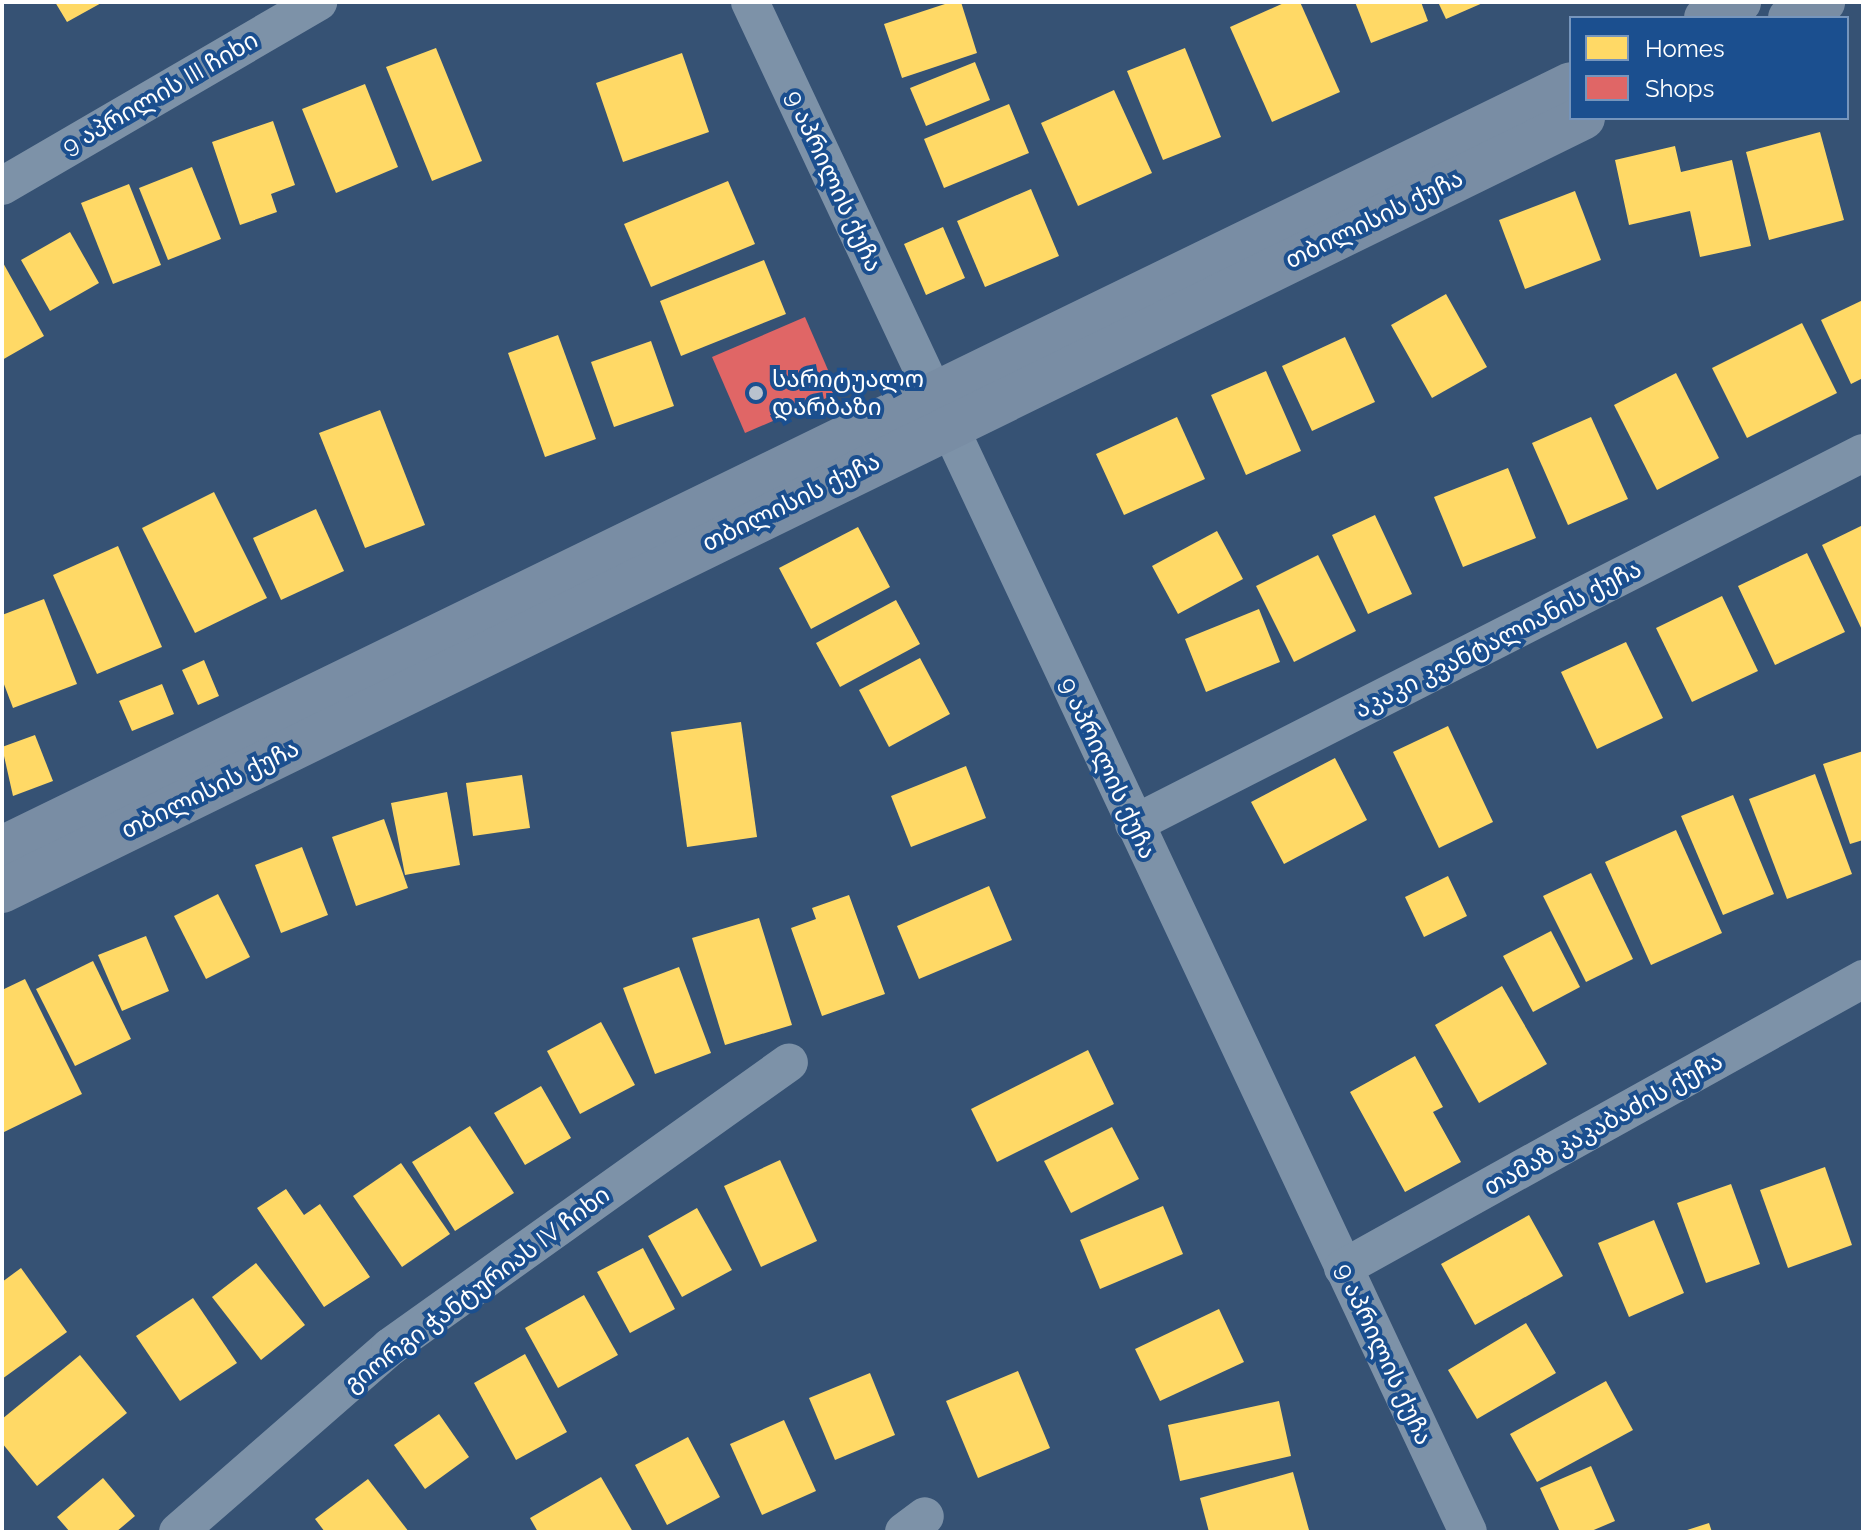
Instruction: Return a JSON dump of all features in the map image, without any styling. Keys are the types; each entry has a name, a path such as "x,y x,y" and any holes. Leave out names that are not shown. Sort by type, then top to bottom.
{"street":[{"name":"9 აპრილის III ჩიხი","path":"2,186 318,2"},
{"name":"9 აპრილის ქუჩა","path":"750,2 1468,1532"},
{"path":"1710,16 1739,2"},
{"path":"1794,16 1823,2"},
{"name":"თბილისის ქუჩა","path":"2,891 1569,85"},
{"name":"თბილისის ქუჩა","path":"2,848 940,409 1579,120"},
{"name":"აკაკი კვანტალიანის ქუჩა","path":"1134,824 1863,453"},
{"name":"თამაზ კაკაბაძის ქუჩა","path":"1343,1268 1863,979"},
{"name":"გიორგი ჭანტურიას IV ჩიხი","path":"178,1532 390,1347 789,1062"}],"building: Homes":[{"path":"55,2 103,2 67,22"},
{"path":"951,2 961,2 977,53 902,78 884,24"},
{"path":"1286,2 1300,2 1340,92 1272,122 1230,27"},
{"path":"1355,2 1421,2 1428,21 1371,43"},
{"path":"1438,2 1485,2 1446,19"},
{"path":"436,48 482,161 432,181 386,67"},
{"path":"1185,48 1221,137 1163,160 1127,71"},
{"path":"682,53 709,132 623,162 596,83"},
{"path":"975,62 990,100 926,126 910,88"},
{"path":"365,84 398,167 336,193 302,109"},
{"path":"1114,90 1152,173 1078,206 1041,123"},
{"path":"1009,104 1029,153 944,188 924,139"},
{"path":"273,121 295,185 271,194 277,212 240,225 212,142"},
{"path":"1820,132 1844,220 1769,240 1746,152"},
{"path":"1675,146 1681,172 1732,160 1751,246 1700,257 1690,211 1629,225 1615,160"},
{"path":"192,167 221,239 168,260 139,188"},
{"path":"728,181 755,244 651,287 624,224"},
{"path":"129,184 161,265 113,284 81,203"},
{"path":"1031,189 1059,256 985,287 957,221"},
{"path":"1575,191 1601,260 1525,289 1499,220"},
{"path":"943,227 965,278 926,295 904,244"},
{"path":"70,232 99,283 50,311 21,260"},
{"path":"764,260 786,314 681,356 660,301"},
{"path":"2,261 44,336 2,360"},
{"path":"1446,294 1487,367 1432,398 1391,325"},
{"path":"1863,300 1863,378 1851,384 1821,320"},
{"path":"1802,323 1837,393 1747,438 1712,368"},
{"path":"558,335 596,439 545,457 508,353"},
{"path":"1345,337 1375,402 1312,431 1282,366"},
{"path":"651,341 674,406 614,427 591,362"},
{"path":"1266,371 1301,451 1246,475 1211,395"},
{"path":"1676,373 1719,458 1657,490 1614,405"},
{"path":"380,410 425,525 365,548 319,433"},
{"path":"1177,417 1205,479 1124,515 1096,454"},
{"path":"1591,417 1628,499 1568,525 1532,443"},
{"path":"1508,468 1536,538 1463,567 1434,497"},
{"path":"214,492 267,598 195,633 142,528"},
{"path":"316,509 344,571 281,600 253,538"},
{"path":"1375,515 1412,594 1368,614 1332,535"},
{"path":"1863,525 1863,632 1822,545"},
{"path":"858,527 890,587 811,629 779,568"},
{"path":"1217,531 1243,579 1178,614 1152,566"},
{"path":"118,546 162,647 97,674 53,575"},
{"path":"1807,553 1845,632 1775,665 1738,586"},
{"path":"1318,555 1356,631 1294,662 1256,586"},
{"path":"1722,596 1758,671 1692,702 1656,628"},
{"path":"44,599 77,684 13,708 2,679 2,615"},
{"path":"896,600 920,644 840,687 816,643"},
{"path":"1259,609 1280,662 1206,692 1185,639"},
{"path":"1626,642 1663,718 1597,749 1561,672"},
{"path":"920,658 950,714 889,747 859,690"},
{"path":"204,660 219,696 198,705 182,670"},
{"path":"162,684 174,714 132,731 119,701"},
{"path":"741,722 757,837 687,847 671,732"},
{"path":"1448,726 1493,822 1439,848 1393,752"},
{"path":"35,735 53,781 13,796 2,747"},
{"path":"1863,751 1863,840 1850,844 1823,764"},
{"path":"1335,758 1367,820 1284,864 1251,802"},
{"path":"966,766 986,818 911,847 891,796"},
{"path":"1815,774 1852,874 1787,899 1749,799"},
{"path":"522,775 530,828 473,836 466,783"},
{"path":"447,792 460,865 405,875 391,803"},
{"path":"1733,795 1774,894 1723,915 1681,816"},
{"path":"384,819 408,888 356,906 332,837"},
{"path":"1676,830 1722,933 1651,965 1605,862"},
{"path":"302,847 328,915 281,933 255,865"},
{"path":"1591,873 1633,959 1586,982 1543,896"},
{"path":"1448,876 1467,916 1424,937 1405,897"},
{"path":"989,886 1012,940 919,979 897,926"},
{"path":"218,894 250,957 206,979 174,916"},
{"path":"849,895 885,994 822,1016 791,928 816,919 812,908"},
{"path":"759,918 792,1025 725,1045 692,938"},
{"path":"1551,931 1580,987 1533,1012 1503,956"},
{"path":"146,936 169,991 122,1011 98,955"},
{"path":"93,961 131,1039 75,1066 36,989"},
{"path":"679,967 711,1053 655,1074 623,988"},
{"path":"25,979 82,1094 2,1133 2,990"},
{"path":"1502,986 1547,1064 1479,1103 1435,1025"},
{"path":"601,1022 635,1085 580,1114 547,1051"},
{"path":"1088,1050 1114,1104 997,1162 971,1109"},
{"path":"1415,1056 1443,1107 1433,1112 1461,1162 1405,1192 1350,1092"},
{"path":"541,1086 571,1138 525,1165 494,1113"},
{"path":"470,1126 514,1193 455,1231 412,1162"},
{"path":"1112,1127 1139,1179 1071,1213 1044,1161"},
{"path":"780,1160 817,1241 761,1267 724,1186"},
{"path":"401,1163 450,1234 402,1267 353,1196"},
{"path":"1825,1167 1852,1245 1788,1268 1760,1190"},
{"path":"1731,1184 1760,1264 1706,1283 1677,1203"},
{"path":"286,1189 304,1215 320,1204 370,1277 324,1307 257,1208"},
{"path":"1163,1206 1183,1254 1100,1289 1080,1240"},
{"path":"697,1208 732,1270 682,1297 648,1236"},
{"path":"1529,1215 1563,1276 1475,1325 1441,1264"},
{"path":"1654,1220 1684,1293 1629,1317 1598,1243"},
{"path":"643,1248 675,1309 630,1333 597,1272"},
{"path":"256,1263 305,1325 261,1360 212,1297"},
{"path":"21,1268 67,1332 2,1379 2,1282"},
{"path":"584,1295 618,1355 558,1388 525,1328"},
{"path":"193,1298 237,1363 180,1401 136,1336"},
{"path":"1219,1309 1244,1362 1160,1401 1135,1349"},
{"path":"1526,1323 1556,1373 1477,1419 1448,1370"},
{"path":"525,1354 567,1432 516,1460 474,1383"},
{"path":"80,1355 127,1413 37,1486 2,1443 2,1419"},
{"path":"1018,1371 1050,1448 978,1478 946,1401"},
{"path":"870,1373 895,1435 835,1460 809,1398"},
{"path":"1606,1381 1633,1430 1537,1482 1510,1434"},
{"path":"1279,1401 1291,1456 1180,1481 1168,1425"},
{"path":"439,1414 469,1457 425,1489 394,1445"},
{"path":"784,1420 816,1491 762,1515 730,1444"},
{"path":"688,1437 720,1497 667,1525 635,1465"},
{"path":"1591,1466 1615,1521 1589,1532 1560,1532 1540,1488"},
{"path":"1293,1472 1309,1530 1209,1532 1200,1498"},
{"path":"601,1477 633,1532 538,1532 530,1518"},
{"path":"103,1478 135,1516 116,1532 70,1532 57,1517"},
{"path":"368,1479 409,1532 325,1532 315,1519"},
{"path":"1709,1523 1712,1532 1684,1532 1684,1531"}],"building: Shops":[{"path":"805,317 838,393 745,433 712,357"}],"place":[{"name":"სარიტუალო დარბაზი","path":"756,393"}]}
